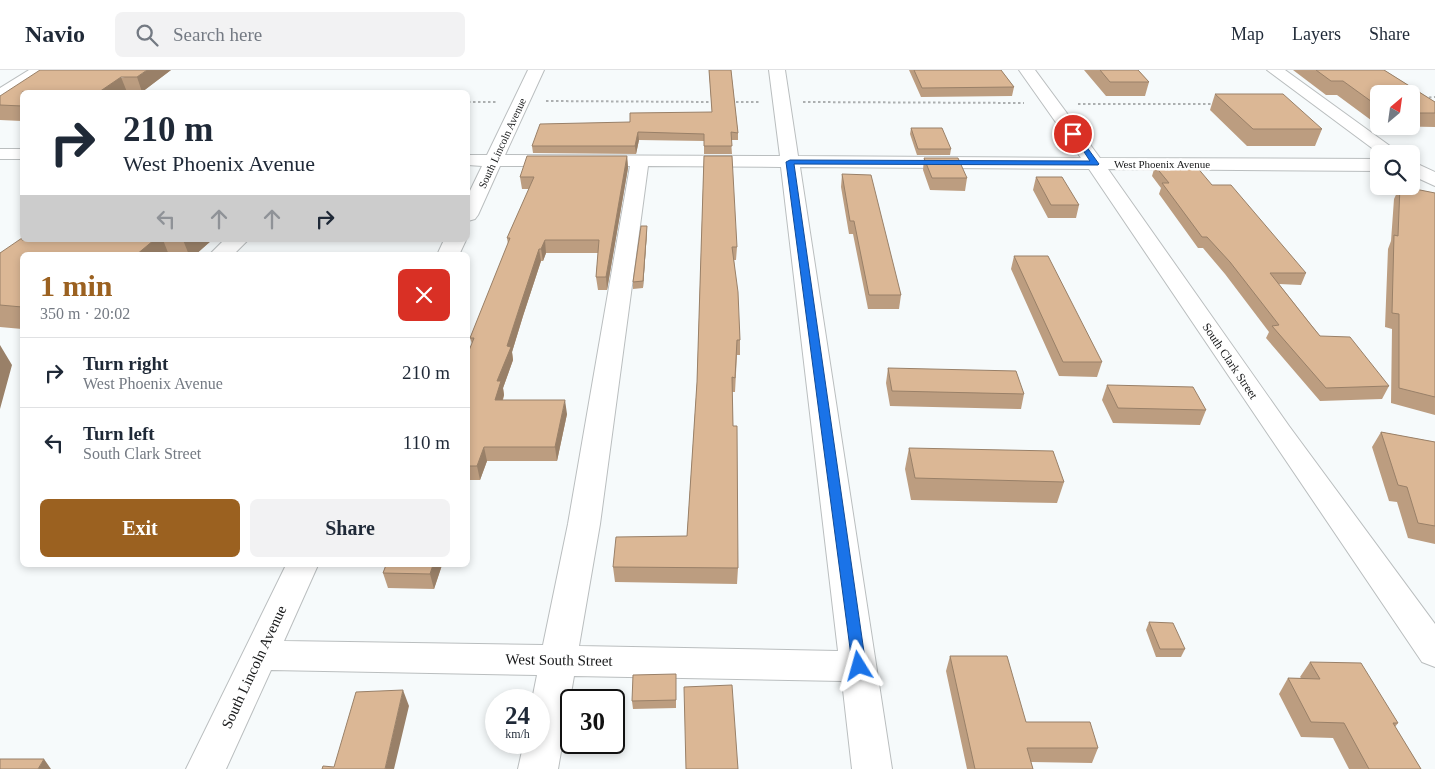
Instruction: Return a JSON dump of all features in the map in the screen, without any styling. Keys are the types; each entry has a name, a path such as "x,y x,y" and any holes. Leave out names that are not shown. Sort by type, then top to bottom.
{"street":[{"path":"0,95 39,70"},
{"name":"South Lincoln Avenue","path":"470,211 536,70"},
{"path":"777,70 872,769"},
{"name":"South Clark Street","path":"1027,70 1095,164 1279,432 1435,652"},
{"path":"1274,70 1379,145"},
{"path":"0,154 20,154"},
{"name":"West Phoenix Avenue","path":"470,160 1370,165"},
{"path":"538,769 586,515 640,161"},
{"path":"1420,166 1435,166"},
{"path":"1420,171 1435,180"},
{"path":"223,252 235,242"},
{"name":"South Lincoln Avenue","path":"206,769 301,567"},
{"name":"West South Street","path":"260,654 859,666"}],"path":[{"path":"1420,98 1435,97"},
{"path":"470,102 721,102"},
{"path":"731,102 1216,104"}],"building":[{"path":"40,70 147,70 137,77 121,77 102,90 20,90 20,106 0,105 0,96"},
{"path":"709,70 731,70 738,133 731,132 732,146 704,146 704,134 638,132 635,146 532,146 540,124 630,122 630,113 712,112"},
{"path":"914,70 1001,70 1014,87 922,88"},
{"path":"1100,70 1138,70 1149,82 1110,82"},
{"path":"1316,70 1384,70 1408,85 1370,85 1370,100 1343,81 1331,81"},
{"path":"1420,93 1435,102 1435,113 1420,113"},
{"path":"1215,94 1283,94 1322,129 1253,129"},
{"path":"911,128 942,128 951,149 918,149"},
{"path":"527,156 627,156 606,277 596,277 599,240 545,240 541,249 539,249 507,346 511,347 497,381 501,381 495,400 565,400 555,447 484,447 477,466 470,466 470,348 474,338 470,338 510,238 507,238 534,177 520,177"},
{"path":"704,156 732,156 737,247 732,247 738,292 740,340 737,340 735,378 732,377 733,426 737,426 738,568 613,567 616,537 687,536 697,382"},
{"path":"924,158 958,158 967,178 932,178"},
{"path":"1155,166 1196,166 1212,185 1231,185 1306,273 1270,273 1320,336 1350,337 1389,386 1326,388 1272,326 1279,325 1230,262 1207,237 1202,237 1162,183 1169,183"},
{"path":"842,174 871,175 901,295 869,295 854,221 850,221"},
{"path":"1036,177 1062,177 1079,205 1051,205"},
{"path":"1420,190 1435,193 1435,397 1399,388 1399,314 1392,313 1394,235 1398,236 1400,195 1420,195"},
{"path":"641,226 647,226 643,281 633,282"},
{"path":"20,239 20,242 152,242 140,252 20,252 20,307 0,305 0,253"},
{"path":"1014,256 1048,256 1102,362 1063,362"},
{"path":"888,368 1016,371 1024,394 892,391"},
{"path":"1107,385 1193,387 1206,410 1118,408"},
{"path":"1381,432 1435,442 1435,526 1418,523 1407,487 1398,485"},
{"path":"909,448 1053,451 1064,482 915,478"},
{"path":"385,567 432,567 430,574 383,573"},
{"path":"1149,622 1173,623 1185,649 1160,649"},
{"path":"950,656 1007,656 1026,722 1090,722 1098,748 1027,748 1033,769 975,769"},
{"path":"1310,662 1361,663 1398,723 1393,723 1421,769 1369,769 1344,723 1311,722 1288,678 1320,679"},
{"path":"676,674 676,700 632,701 633,675"},
{"path":"732,685 738,769 686,769 684,687"},
{"path":"403,690 385,769 322,769 323,766 334,767 356,692"},
{"path":"0,759 44,759 38,769 0,769"}],"route":[{"path":"859,666 790,162 1095,164 1073,134"}]}
